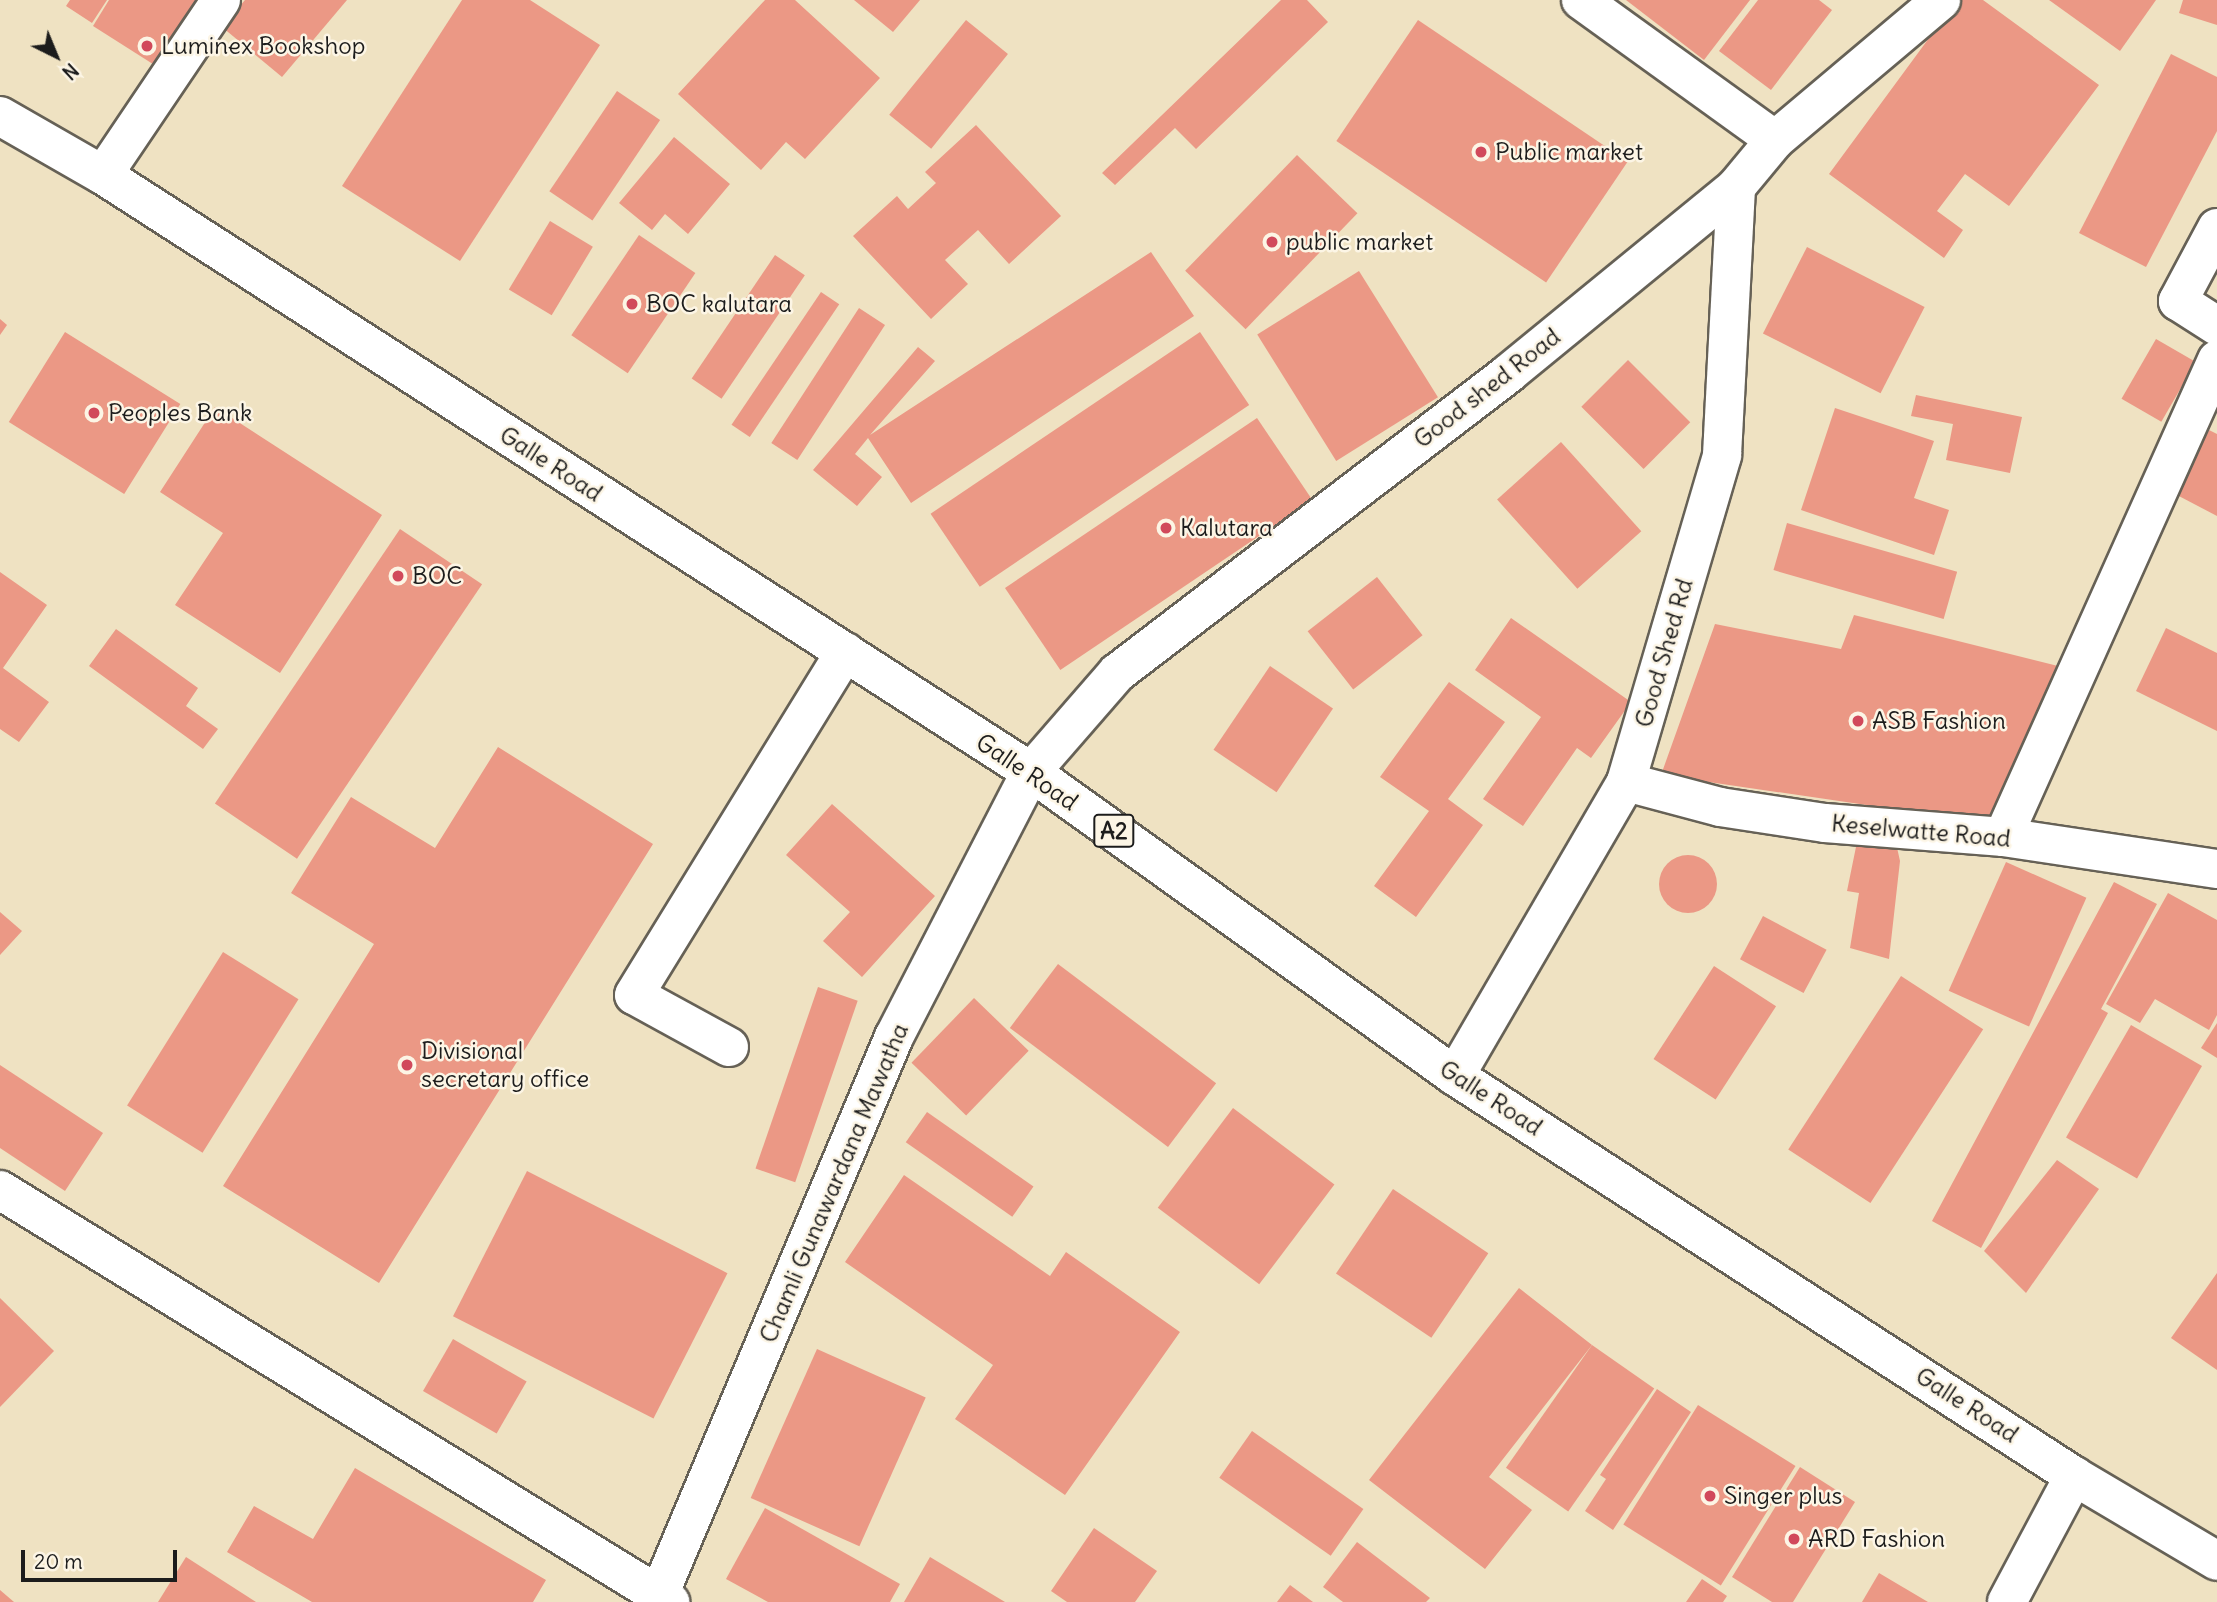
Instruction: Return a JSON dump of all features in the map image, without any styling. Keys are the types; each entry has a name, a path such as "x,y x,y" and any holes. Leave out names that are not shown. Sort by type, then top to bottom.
{"main road":[{"path":"103,176 221,0"},
{"path":"1581,0 1775,140"},
{"name":"Good shed Road","path":"1031,772 1117,673 1509,373 1737,187 1775,140 1941,0"},
{"name":"Galle Road","path":"0,116 103,176 1031,772 1455,1076 2074,1476 2217,1562"},
{"name":"Good Shed Rd","path":"1455,1076 1626,782 1722,455 1737,187"},
{"path":"2217,228 2178,301 2217,326"},
{"path":"2003,836 2217,360"},
{"path":"730,1047 634,995 845,652"},
{"name":"Chamli Gunawardana Mawatha","path":"662,1600 894,1037 1031,772"},
{"name":"Keselwatte Road","path":"1626,782 1720,807 1825,823 2003,836 2217,869"},
{"path":"0,1190 662,1600"},
{"path":"2007,1602 2074,1476"}],"building":[{"path":"70,0 107,0 92,23 66,6"},
{"name":"Luminex Bookshop","path":"109,0 200,0 156,66 93,26"},
{"path":"245,0 347,0 282,77 222,27"},
{"path":"462,0 530,0 600,45 460,261 342,186"},
{"path":"765,0 795,0 880,78 805,159 786,142 761,170 678,94"},
{"path":"854,0 920,0 893,32"},
{"path":"1281,0 1307,0 1328,22 1196,149 1175,128 1115,185 1102,173"},
{"path":"1626,0 1750,0 1704,60"},
{"path":"1758,0 1819,0 1832,10 1771,90 1719,51"},
{"path":"1957,0 1983,0 2099,85 2009,206 1965,174 1937,211 1963,230 1944,258 1829,174"},
{"path":"2049,0 2156,0 2120,51"},
{"path":"2183,0 2217,0 2217,25 2179,13"},
{"path":"966,20 1008,54 931,149 889,115"},
{"name":"Public market","path":"1418,20 1628,161 1546,283 1336,141"},
{"path":"2171,54 2217,77 2217,131 2146,267 2079,233"},
{"path":"617,91 660,120 592,220 549,191"},
{"path":"976,125 1061,216 1009,264 978,230 945,260 968,284 931,319 853,236 897,196 908,209 936,183 925,172"},
{"path":"674,137 730,184 688,234 665,214 652,230 619,203"},
{"name":"public market","path":"1297,155 1357,213 1246,329 1185,271"},
{"path":"550,221 593,247 552,315 509,290"},
{"name":"BOC kalutara","path":"639,235 695,273 628,373 571,335"},
{"path":"1807,247 1925,307 1881,393 1763,333"},
{"path":"1151,252 1194,316 911,503 868,438 855,454 882,477 857,506 813,470 918,347 935,361 870,435"},
{"path":"775,255 805,275 722,399 692,379"},
{"path":"1359,271 1438,397 1336,461 1257,335"},
{"path":"821,292 839,304 750,437 732,425"},
{"path":"859,308 885,325 797,460 771,443"},
{"path":"0,319 7,325 0,335"},
{"name":"Peoples Bank","path":"65,332 180,404 124,494 9,422"},
{"path":"1200,332 1249,405 980,587 931,514"},
{"path":"2156,339 2196,362 2161,422 2122,399"},
{"path":"1628,360 1690,422 1644,469 1581,407"},
{"path":"1916,395 2022,417 2010,473 1946,460 1953,424 1911,416"},
{"path":"215,407 382,515 280,673 175,605 223,533 160,492"},
{"path":"1835,408 1934,441 1914,498 1949,510 1934,555 1801,510"},
{"path":"1257,418 1312,500 1060,670 1005,588"},
{"path":"2209,430 2217,434 2217,516 2175,494"},
{"path":"1561,442 1641,531 1577,589 1497,500"},
{"path":"1787,523 1957,572 1944,619 1773,570"},
{"path":"400,529 482,584 297,859 215,803"},
{"path":"0,572 47,605 3,668 49,702 19,742 0,729"},
{"path":"1377,577 1423,635 1353,689 1308,631"},
{"name":"ASB Fashion","path":"1854,615 2062,667 1989,823 1661,775 1715,624 1841,649"},
{"path":"1511,618 1631,702 1591,758 1577,748 1523,826 1483,799 1541,717 1475,670"},
{"path":"2166,628 2217,653 2217,731 2136,691"},
{"path":"116,629 198,688 186,706 218,729 203,749 89,666"},
{"path":"1270,666 1333,708 1277,792 1214,750"},
{"path":"1449,682 1505,722 1448,799 1483,825 1416,917 1374,886 1429,811 1380,777"},
{"name":"Divisional secretary office","path":"498,747 653,844 379,1283 223,1186 374,944 291,893 351,797 435,848"},
{"path":"832,804 935,896 862,977 823,941 850,912 786,855"},
{"path":"1857,842 1896,843 1900,861 1889,959 1850,948 1859,893 1847,891"},
{"path":"1682,855 1694,855 1709,863 1717,878 1717,890 1709,905 1694,913 1682,913 1667,905 1659,890 1659,878 1667,863"},
{"path":"2006,862 2086,898 2029,1027 1949,991"},
{"path":"2114,882 2157,904 2101,1009 2108,1013 1981,1248 1932,1221"},
{"path":"2168,893 2217,920 2217,1015 2209,1030 2155,999 2140,1023 2106,1004"},
{"path":"0,912 22,931 0,955"},
{"path":"1763,916 1827,950 1804,993 1740,959"},
{"path":"223,952 298,999 203,1153 127,1105"},
{"path":"1058,964 1216,1083 1168,1147 1010,1028"},
{"path":"1714,966 1776,1006 1716,1099 1654,1059"},
{"path":"1901,976 1983,1029 1870,1203 1788,1150"},
{"path":"818,987 858,1001 795,1182 755,1169"},
{"path":"974,998 1029,1051 966,1116 911,1063"},
{"path":"2217,1023 2217,1058 2201,1048"},
{"path":"2131,1025 2202,1066 2137,1179 2066,1138"},
{"path":"0,1065 103,1133 65,1191 0,1148"},
{"path":"1233,1108 1334,1184 1259,1284 1158,1208"},
{"path":"927,1112 1033,1187 1012,1217 906,1142"},
{"path":"2057,1160 2099,1189 2026,1293 1984,1251"},
{"path":"527,1171 727,1273 653,1418 453,1316"},
{"path":"904,1175 1050,1276 1066,1252 1180,1332 1065,1495 955,1419 993,1365 845,1262"},
{"path":"1393,1189 1488,1253 1431,1338 1336,1274"},
{"path":"2217,1273 2217,1370 2171,1338"},
{"path":"1519,1288 1592,1345 1489,1477 1532,1510 1485,1569 1369,1480"},
{"path":"0,1298 54,1351 0,1407"},
{"path":"453,1339 527,1382 497,1433 423,1391"},
{"path":"1592,1345 1654,1389 1568,1511 1506,1468"},
{"path":"817,1349 926,1397 859,1546 751,1498"},
{"path":"1657,1389 1691,1412 1613,1530 1585,1511 1606,1479 1600,1475"},
{"name":"Singer plus","path":"1698,1405 1796,1466 1721,1586 1623,1525"},
{"path":"1252,1431 1363,1509 1331,1556 1219,1478"},
{"name":"ARD Fashion","path":"1800,1467 1855,1502 1793,1602 1772,1602 1732,1577"},
{"path":"355,1468 546,1580 533,1602 312,1602 227,1552 254,1506 313,1539"},
{"path":"765,1508 900,1584 890,1602 768,1602 726,1579"},
{"path":"1094,1528 1157,1571 1135,1602 1067,1602 1051,1591"},
{"path":"1357,1542 1430,1598 1426,1602 1343,1602 1323,1587"},
{"path":"186,1557 256,1602 158,1602"},
{"path":"930,1557 1005,1602 904,1602"},
{"path":"1879,1573 1928,1602 1862,1602"},
{"path":"1702,1579 1727,1596 1723,1602 1686,1602"},
{"path":"1290,1585 1313,1602 1277,1602"},
{"path":"0,1590 14,1602 0,1602"}],"place":[{"name":"Luminex Bookshop","path":"147,46"},
{"name":"Public market","path":"1481,152"},
{"name":"public market","path":"1272,242"},
{"name":"BOC kalutara","path":"632,304"},
{"name":"Peoples Bank","path":"94,413"},
{"name":"Kalutara","path":"1166,528"},
{"name":"BOC","path":"398,576"},
{"name":"ASB Fashion","path":"1858,721"},
{"name":"Divisional secretary office","path":"407,1065"},
{"name":"Singer plus","path":"1710,1496"},
{"name":"ARD Fashion","path":"1794,1539"}]}
